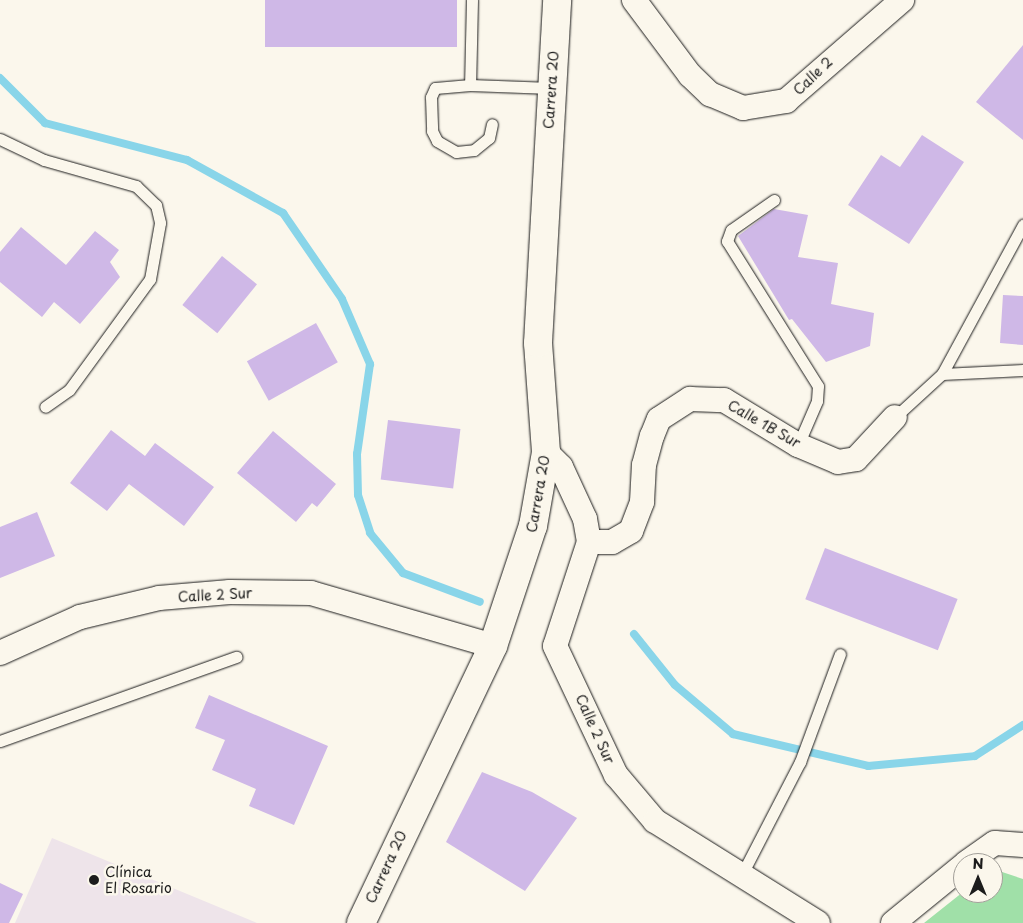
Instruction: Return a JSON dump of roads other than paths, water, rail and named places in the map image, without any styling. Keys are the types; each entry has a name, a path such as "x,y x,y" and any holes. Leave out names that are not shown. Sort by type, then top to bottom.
{"street":[{"name":"Carrera 20","path":"362,923 493,646 533,526 546,452 538,343 557,0"},
{"name":"Calle 2","path":"634,0 690,75 710,94 742,108 786,101 902,0"},
{"name":"Calle 1B Sur","path":"589,542 612,542 631,531 642,502 644,465 659,419 690,399 724,400 798,445 838,462 856,459 894,418"},
{"name":"Calle 2 Sur","path":"546,452 561,467 585,519 589,542 555,646 616,775 655,821 740,878 818,923"},
{"name":"Calle 2 Sur","path":"0,653 80,617 159,598 230,592 311,594 493,646"},
{"path":"981,853 995,844 1023,845"},
{"path":"893,923 953,874"}],"lane":[{"path":"470,85 472,0"},
{"path":"492,124 489,138 474,150 456,152 437,141 432,131 431,97 435,88 470,85 551,88"},
{"path":"0,139 44,160 136,186 156,205 160,223 150,279 69,390 45,407"},
{"path":"774,200 731,230 727,241 818,386 818,401 798,445"},
{"path":"894,418 942,374 1023,225"},
{"path":"942,374 1023,370"},
{"path":"740,878 800,762 840,654"},
{"path":"0,741 236,656"}],"waterway":[{"path":"0,78 45,123 187,160 283,213 342,299 370,364 357,454 358,495 370,533 403,573 480,602"},
{"path":"634,634 675,685 733,734 868,766 975,756 1023,725"}],"place":[{"name":"Clínica El Rosario","path":"94,880"}]}
